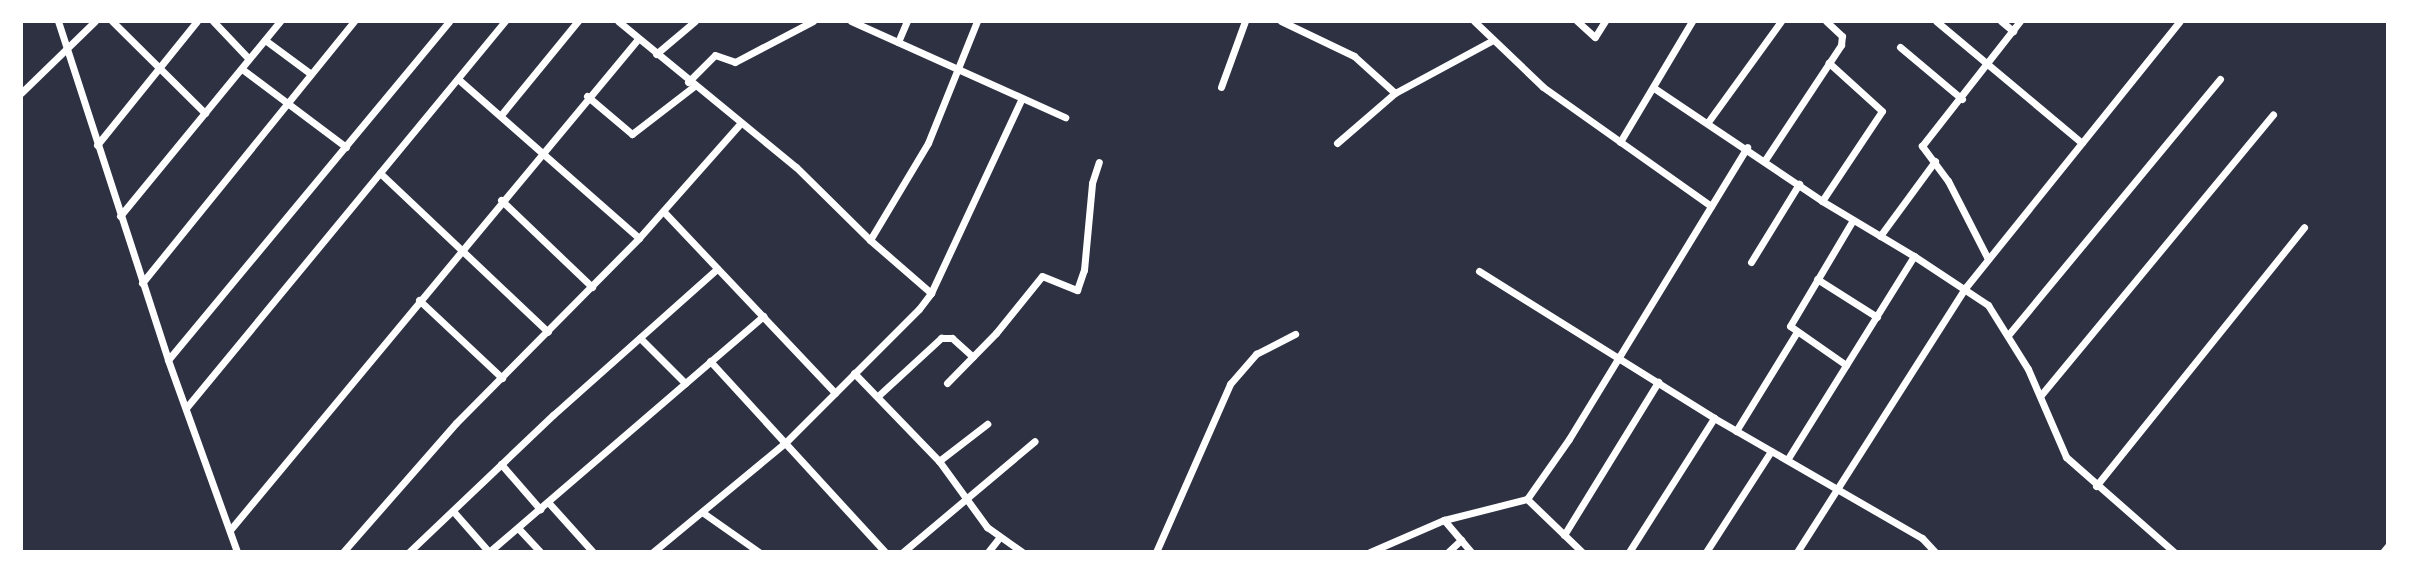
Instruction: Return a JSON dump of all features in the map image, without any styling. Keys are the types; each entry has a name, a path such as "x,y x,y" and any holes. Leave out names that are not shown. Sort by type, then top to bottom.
{"street":[{"path":"58,21 142,283 237,552"},
{"path":"21,93 95,21"},
{"path":"112,21 205,114"},
{"path":"97,145 197,21"},
{"path":"213,21 249,60"},
{"path":"120,216 280,21"},
{"path":"142,283 354,21"},
{"path":"168,360 449,21"},
{"path":"186,408 505,21"},
{"path":"501,116 578,21"},
{"path":"618,21 739,125 796,167 870,240 931,293"},
{"path":"656,54 695,21"},
{"path":"587,96 632,134 691,84 715,55 735,62 813,21"},
{"path":"851,21 1021,100 1065,117"},
{"path":"898,41 907,21"},
{"path":"870,240 928,142 954,69 977,21"},
{"path":"1222,87 1245,21"},
{"path":"1281,21 1354,56 1395,93"},
{"path":"1474,21 1543,87 1711,206"},
{"path":"1577,21 1595,37 1605,21"},
{"path":"1620,142 1692,21"},
{"path":"1708,122 1781,21"},
{"path":"1765,160 1829,63 1842,36 1826,21"},
{"path":"1936,21 2082,143"},
{"path":"2001,21 2013,31"},
{"path":"1988,259 1936,161 1922,146 1962,99 2020,21"},
{"path":"1797,552 1966,286 2180,21"},
{"path":"230,530 542,149 638,39"},
{"path":"265,40 311,74"},
{"path":"1337,143 1395,93 1493,40"},
{"path":"1900,47 1962,99"},
{"path":"1822,201 1882,111 1829,63"},
{"path":"242,69 346,147"},
{"path":"458,79 542,149 639,238"},
{"path":"2009,334 2220,79"},
{"path":"1654,88 1747,147 1822,201 1966,286 1988,305 2009,334 2041,395 2066,457 2174,552"},
{"path":"653,552 786,442 931,293 1021,100"},
{"path":"2041,395 2273,115"},
{"path":"343,552 456,423 664,212 739,125"},
{"path":"1370,552 1385,548 1444,520 1527,499 1618,358 1747,147"},
{"path":"1880,236 1936,161"},
{"path":"947,383 973,357 1042,276 1077,290 1084,270 1092,183 1099,162"},
{"path":"380,173 548,332"},
{"path":"1751,262 1799,184"},
{"path":"501,200 592,287"},
{"path":"664,212 835,393"},
{"path":"1846,365 1797,332 1790,323 1853,220"},
{"path":"2096,486 2304,227"},
{"path":"1787,460 1914,256"},
{"path":"409,552 501,464 718,269"},
{"path":"1479,271 1714,418 1929,542 1935,552"},
{"path":"1817,279 1877,317"},
{"path":"419,300 502,378"},
{"path":"453,511 489,552 762,316"},
{"path":"1736,431 1797,332"},
{"path":"1156,552 1230,384 1256,354 1294,334"},
{"path":"640,338 685,383"},
{"path":"877,396 941,338 952,338 973,357"},
{"path":"710,361 885,552"},
{"path":"855,373 939,461 999,538 1022,552"},
{"path":"1564,535 1658,382"},
{"path":"1629,552 1714,418"},
{"path":"939,461 987,424"},
{"path":"903,552 1035,441"},
{"path":"1706,552 1771,451"},
{"path":"501,464 540,509"},
{"path":"1527,499 1582,552"},
{"path":"548,502 593,552"},
{"path":"702,512 759,552"},
{"path":"1444,520 1471,552"},
{"path":"518,528 540,552"},
{"path":"988,552 999,538"},
{"path":"1447,552 1461,540"},
{"path":"2383,552 2388,545"}]}
